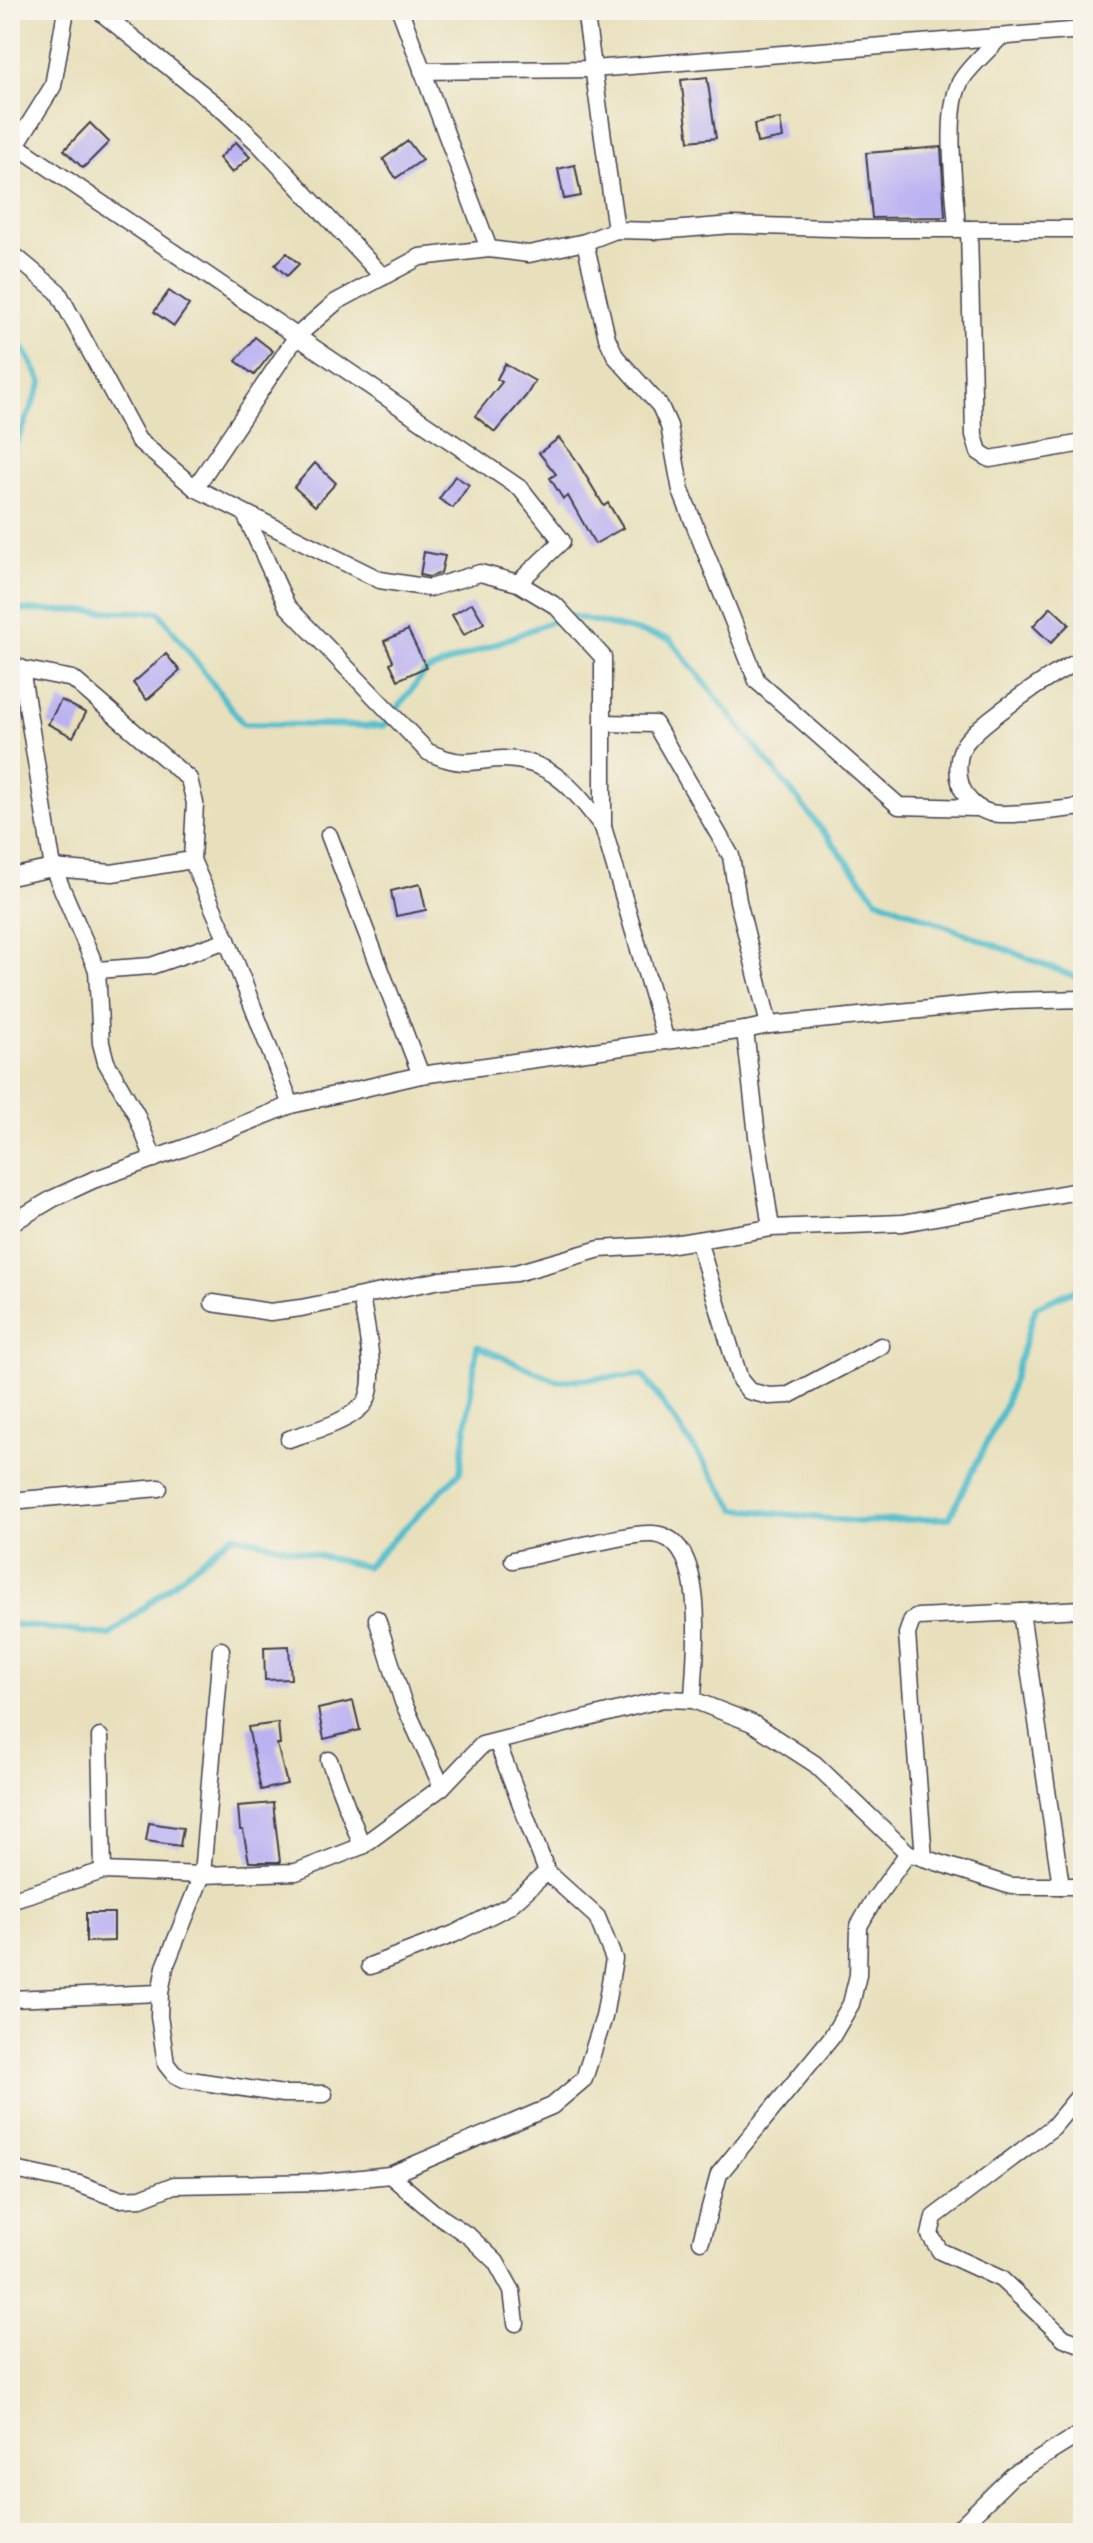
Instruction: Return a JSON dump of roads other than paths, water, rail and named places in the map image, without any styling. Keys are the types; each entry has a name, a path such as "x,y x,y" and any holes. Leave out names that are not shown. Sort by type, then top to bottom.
{"street":[{"path":"66,10 53,86 13,143 521,489 562,541 518,583"},
{"path":"98,10 214,103 260,145 383,277"},
{"path":"400,10 489,249"},
{"path":"585,10 616,230"},
{"path":"422,71 593,69 1083,30"},
{"path":"1000,37 961,80 952,129 963,228 974,435 979,452 990,459 1083,443"},
{"path":"195,488 297,336 336,302 420,257 489,249 529,254 585,242 616,230 659,231 732,225 1083,229"},
{"path":"585,242 607,338 616,357 660,406 669,426 681,491 757,681 899,806 975,808 995,814 1083,807"},
{"path":"10,252 58,292 138,440 195,488 380,580 430,588 480,573 518,583 556,606 603,657 603,827 666,1041"},
{"path":"245,514 287,606 428,752 464,762 502,759 526,762 550,771 571,787 603,827"},
{"path":"975,808 965,795 959,779 958,763 963,747 975,730 1053,675 1083,660"},
{"path":"154,1159 136,1114 106,1062 101,1043 97,970 53,868 15,667 73,679 189,779 195,803 192,860 227,940 291,1105"},
{"path":"603,723 655,724 731,856 738,901 769,1025"},
{"path":"329,835 421,1075"},
{"path":"10,877 53,868 112,873 192,860"},
{"path":"97,970 151,966 227,940"},
{"path":"10,1224 93,1180 291,1105 421,1075 769,1025 1010,1001 1083,999"},
{"path":"745,1030 771,1228"},
{"path":"213,1303 270,1312 441,1280 516,1273 600,1249 667,1245 771,1228 903,1223 1083,1190"},
{"path":"698,1240 740,1380 749,1391 769,1396 789,1395 881,1346"},
{"path":"289,1439 347,1416 363,1406 370,1396 371,1369 361,1297"},
{"path":"10,1501 159,1488"},
{"path":"513,1560 623,1537 655,1534 674,1542 684,1557 695,1590 693,1700"},
{"path":"701,2241 719,2174 831,2038 851,2004 858,1975 859,1926 872,1903 916,1856 908,1626 918,1617 1083,1609"},
{"path":"1021,1612 1061,1886"},
{"path":"377,1619 403,1702 442,1787"},
{"path":"221,1650 202,1875 165,1967 160,1993 159,2016 166,2064 174,2074 184,2079 283,2094 324,2094"},
{"path":"10,1900 103,1871 202,1875 296,1872 362,1846 442,1787 482,1745 663,1699 693,1700 752,1723 815,1764 916,1856 1011,1886 1083,1886"},
{"path":"100,1737 103,1871"},
{"path":"10,2169 76,2183 119,2199 141,2198 174,2185 310,2182 390,2175 552,2106 584,2079 604,2017 614,1959 597,1917 547,1872 497,1742"},
{"path":"329,1760 362,1846"},
{"path":"370,1966 454,1934 509,1906 547,1872"},
{"path":"10,1999 160,1993"},
{"path":"1083,2091 1053,2127 934,2217 930,2235 940,2251 1001,2279 1064,2338 1083,2345"},
{"path":"390,2175 432,2211 470,2237 496,2262 512,2291 516,2323"},
{"path":"954,2533 1012,2476 1083,2432"}],"waterway":[{"path":"10,324 42,382 10,458"},
{"path":"10,610 159,612 243,724 384,726 425,672 568,615 670,639 877,899 1083,980"},
{"path":"10,1624 110,1635 233,1535 366,1567 460,1472 477,1346 557,1381 643,1375 736,1509 860,1522 949,1518 1004,1408 1036,1307 1083,1286"}]}
